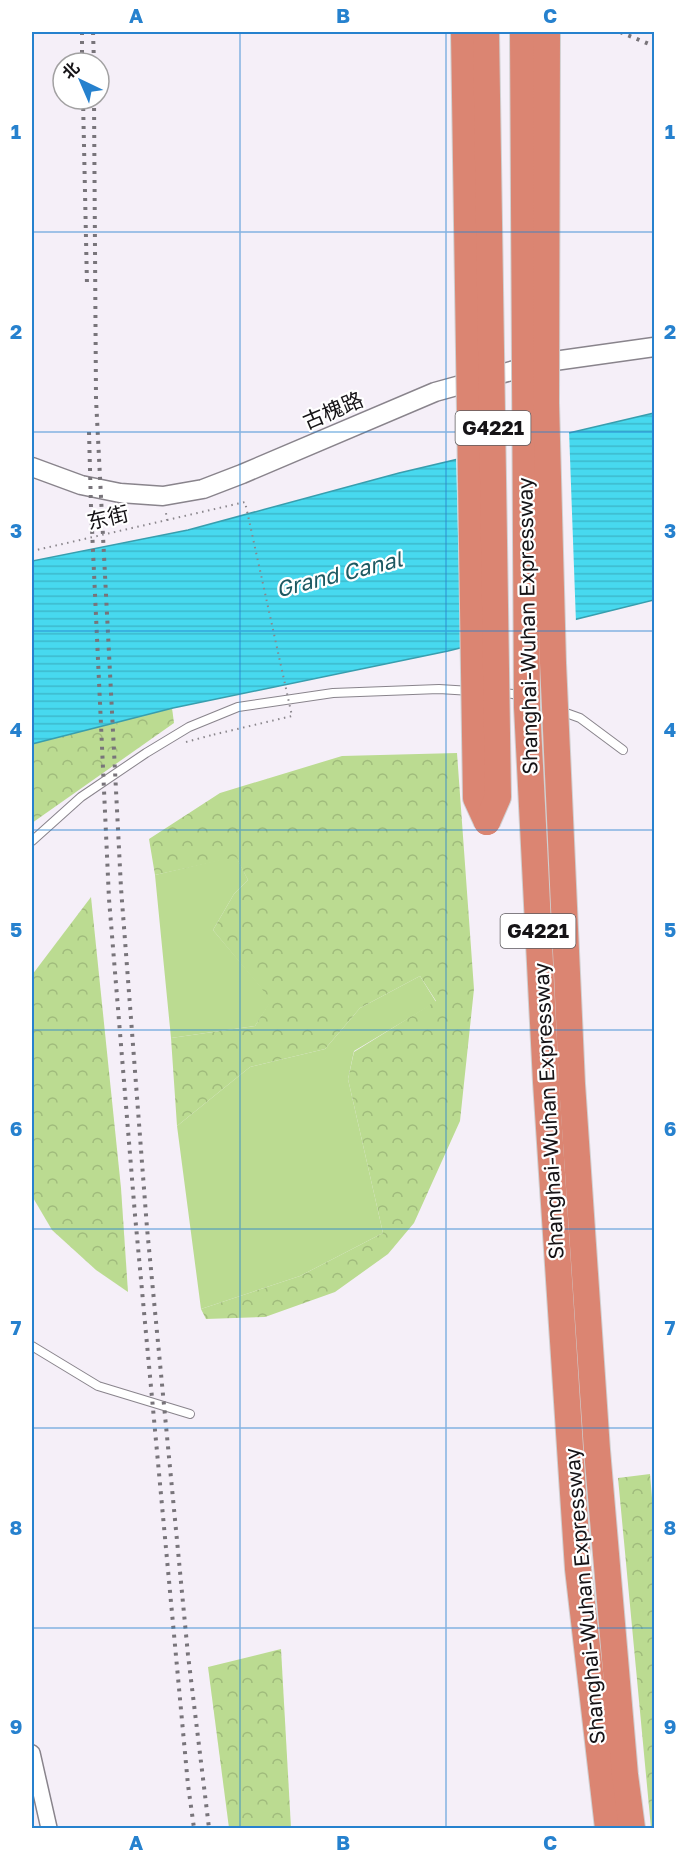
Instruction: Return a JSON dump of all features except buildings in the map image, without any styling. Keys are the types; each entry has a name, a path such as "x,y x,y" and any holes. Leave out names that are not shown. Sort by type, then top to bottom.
{"highway":[{"name":"Shanghai-Wuhan Expressway","path":"464,32 476,798 487,822 498,797 486,32"},
{"name":"Shanghai-Wuhan Expressway","path":"523,32 527,707 546,1082 578,1569 608,1828"},
{"name":"Shanghai-Wuhan Expressway","path":"547,32 546,403 553,663 572,1084 597,1450 625,1775 632,1828"}],"street":[{"name":"古槐路","path":"32,467 81,485 120,493 163,496 203,489 435,392 540,363 654,347"},
{"path":"32,1753 49,1828"}],"lane":[{"path":"32,841 81,797 146,753 189,727 238,707 333,693 439,689 481,692"},
{"path":"491,693 513,694 580,718 623,750"},
{"path":"32,1346 98,1386 190,1414"}],"path":[{"path":"163,496 168,520"},
{"name":"东街","path":"32,551 245,502 292,716 212,735"}],"green space":[{"path":"172,708 174,723 32,823 32,744"},
{"path":"457,753 474,989 460,1121 414,1223 388,1254 335,1292 265,1317 206,1319 201,1309 300,1276 383,1233 348,1079 354,1052 436,1001 420,976 360,1008 325,1049 250,1067 177,1126 171,1038 255,1026 271,1000 213,930 234,894 248,880 236,857 155,875 149,839 220,793 342,756"},
{"path":"236,856 248,880 234,894 213,930 272,1000 255,1026 171,1038 155,875"},
{"path":"91,897 121,1188 128,1292 96,1270 52,1230 32,1196 32,975"},
{"path":"420,976 436,1002 354,1051 348,1079 383,1233 300,1276 201,1309 177,1126 250,1067 325,1049 360,1008"},
{"path":"650,1474 654,1522 654,1828 651,1828 618,1478"},
{"path":"281,1649 291,1828 229,1828 208,1667"}],"water":[{"name":"Grand Canal","path":"654,413 654,600 448,651 173,708 32,744 32,561 188,530 399,473"}],"pier":[{"path":"569,430 576,623 461,651 456,456"}],"railway":[{"path":"82,32 82,51"},
{"path":"93,32 94,51"},
{"path":"620,32 654,46"},
{"path":"83,111 87,285"},
{"path":"94,111 96,399 121,888 147,1228 188,1655 209,1828"},
{"path":"89,432 109,899 135,1215 188,1785 194,1828"}]}
